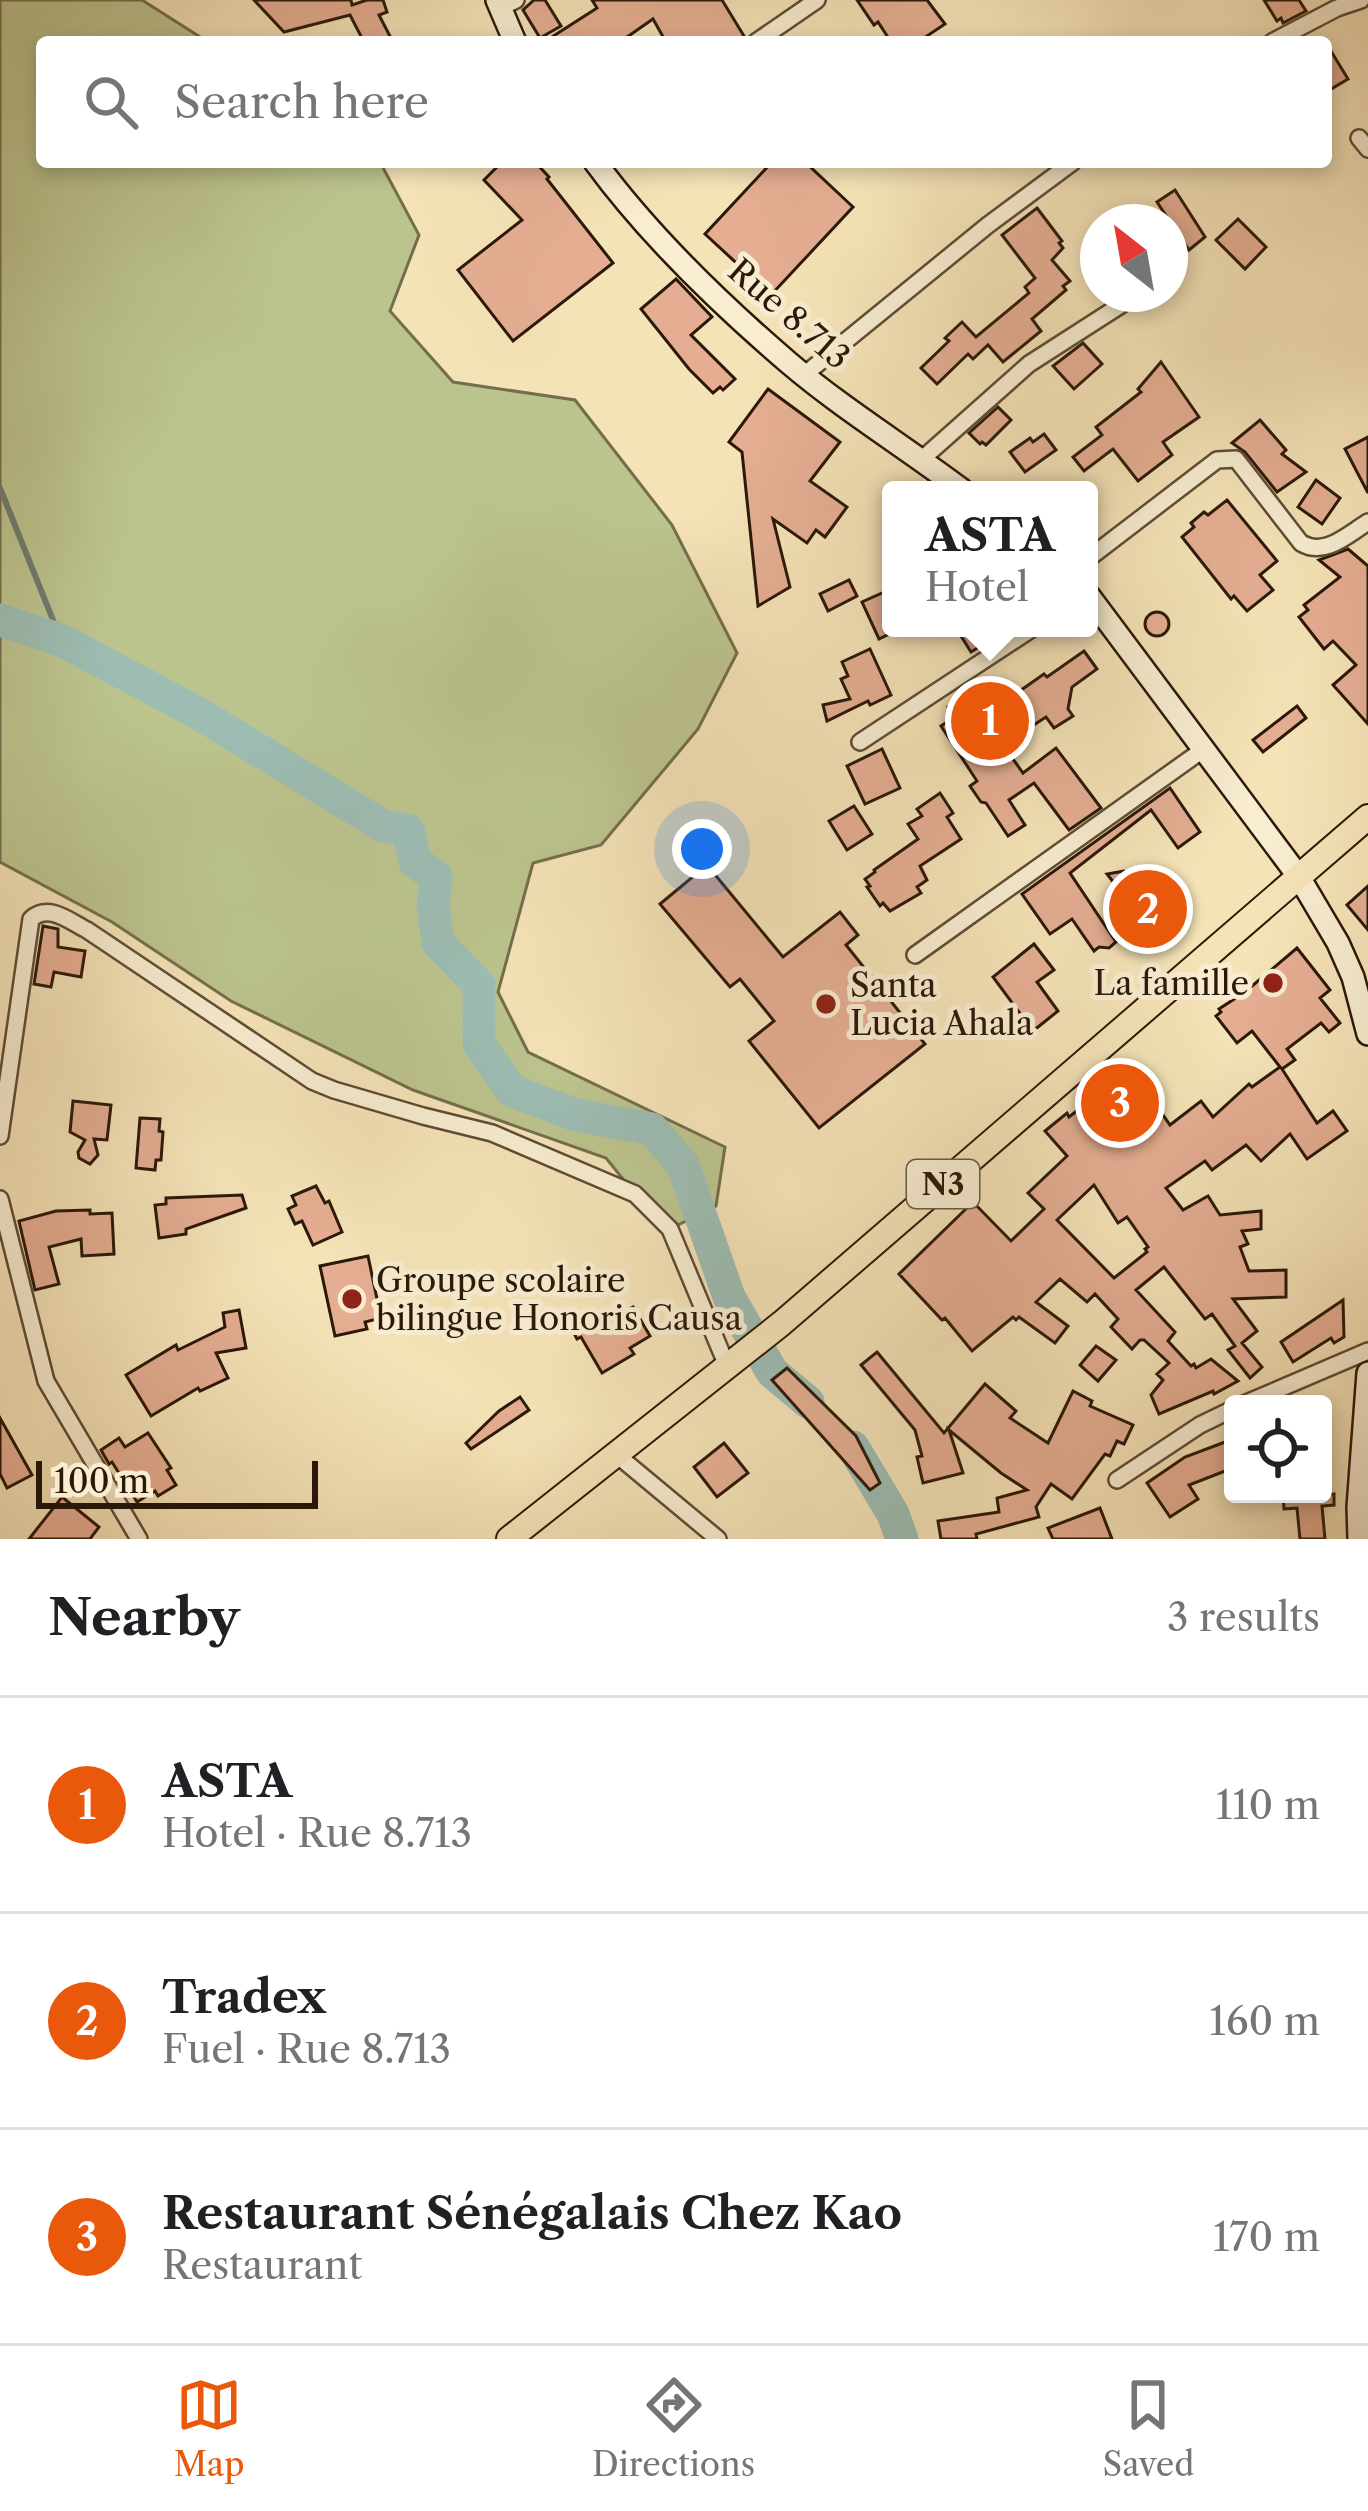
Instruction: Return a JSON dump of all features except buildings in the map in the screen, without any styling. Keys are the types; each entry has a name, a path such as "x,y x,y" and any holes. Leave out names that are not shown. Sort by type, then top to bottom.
{"highway":[{"name":"N3","path":"508,1539 884,1236 1368,817"}],"main road":[{"path":"504,3 513,36"},
{"name":"Rue 8.713","path":"600,168 674,255 804,375 950,481"},
{"path":"1098,608 1299,877 1346,960 1368,1034"},
{"path":"1359,1539 1368,1373"}],"street":[{"path":"765,36 817,0"},
{"path":"1283,36 1361,0"},
{"path":"804,375 1065,168"},
{"path":"921,460 1029,364 1110,312"},
{"path":"1098,551 1217,460 1226,458 1236,459 1301,543 1313,550 1325,548 1368,522"},
{"path":"860,742 1019,637"},
{"path":"915,955 1204,748"},
{"path":"0,1136 6,1041 32,919 50,911 86,930 312,1081 492,1133 634,1194 670,1229 728,1366"},
{"path":"0,1199 46,1381 140,1539"},
{"path":"1265,1395 1368,1352"},
{"path":"1117,1480 1224,1413"},
{"path":"616,1454 718,1539"}],"green space":[{"path":"0,0 142,0 199,36 36,36 36,168 383,168 419,235 390,311 453,382 575,400 672,525 737,653 698,729 601,845 533,863 498,992 528,1052 725,1147 716,1206 670,1229 606,1158 413,1090 231,1001 112,922 0,862"}],"waterway":[{"path":"0,488 61,640"},
{"path":"0,620 61,640 198,713 383,826 408,830 415,862 436,876 433,905 438,943 479,985 479,1044 512,1091 576,1115 652,1129 683,1165 729,1297 772,1372 808,1402"},
{"path":"853,1447 893,1514 902,1539"}],"place":[{"name":"ASTA","path":"990,721"},
{"name":"Tradex","path":"1148,909"},
{"name":"La famille","path":"1273,983"},
{"name":"Santa Lucia Ahala","path":"826,1004"},
{"name":"Restaurant Sénégalais Chez Kao","path":"1120,1103"},
{"name":"Groupe scolaire bilingue Honoris Causa","path":"352,1299"}]}
